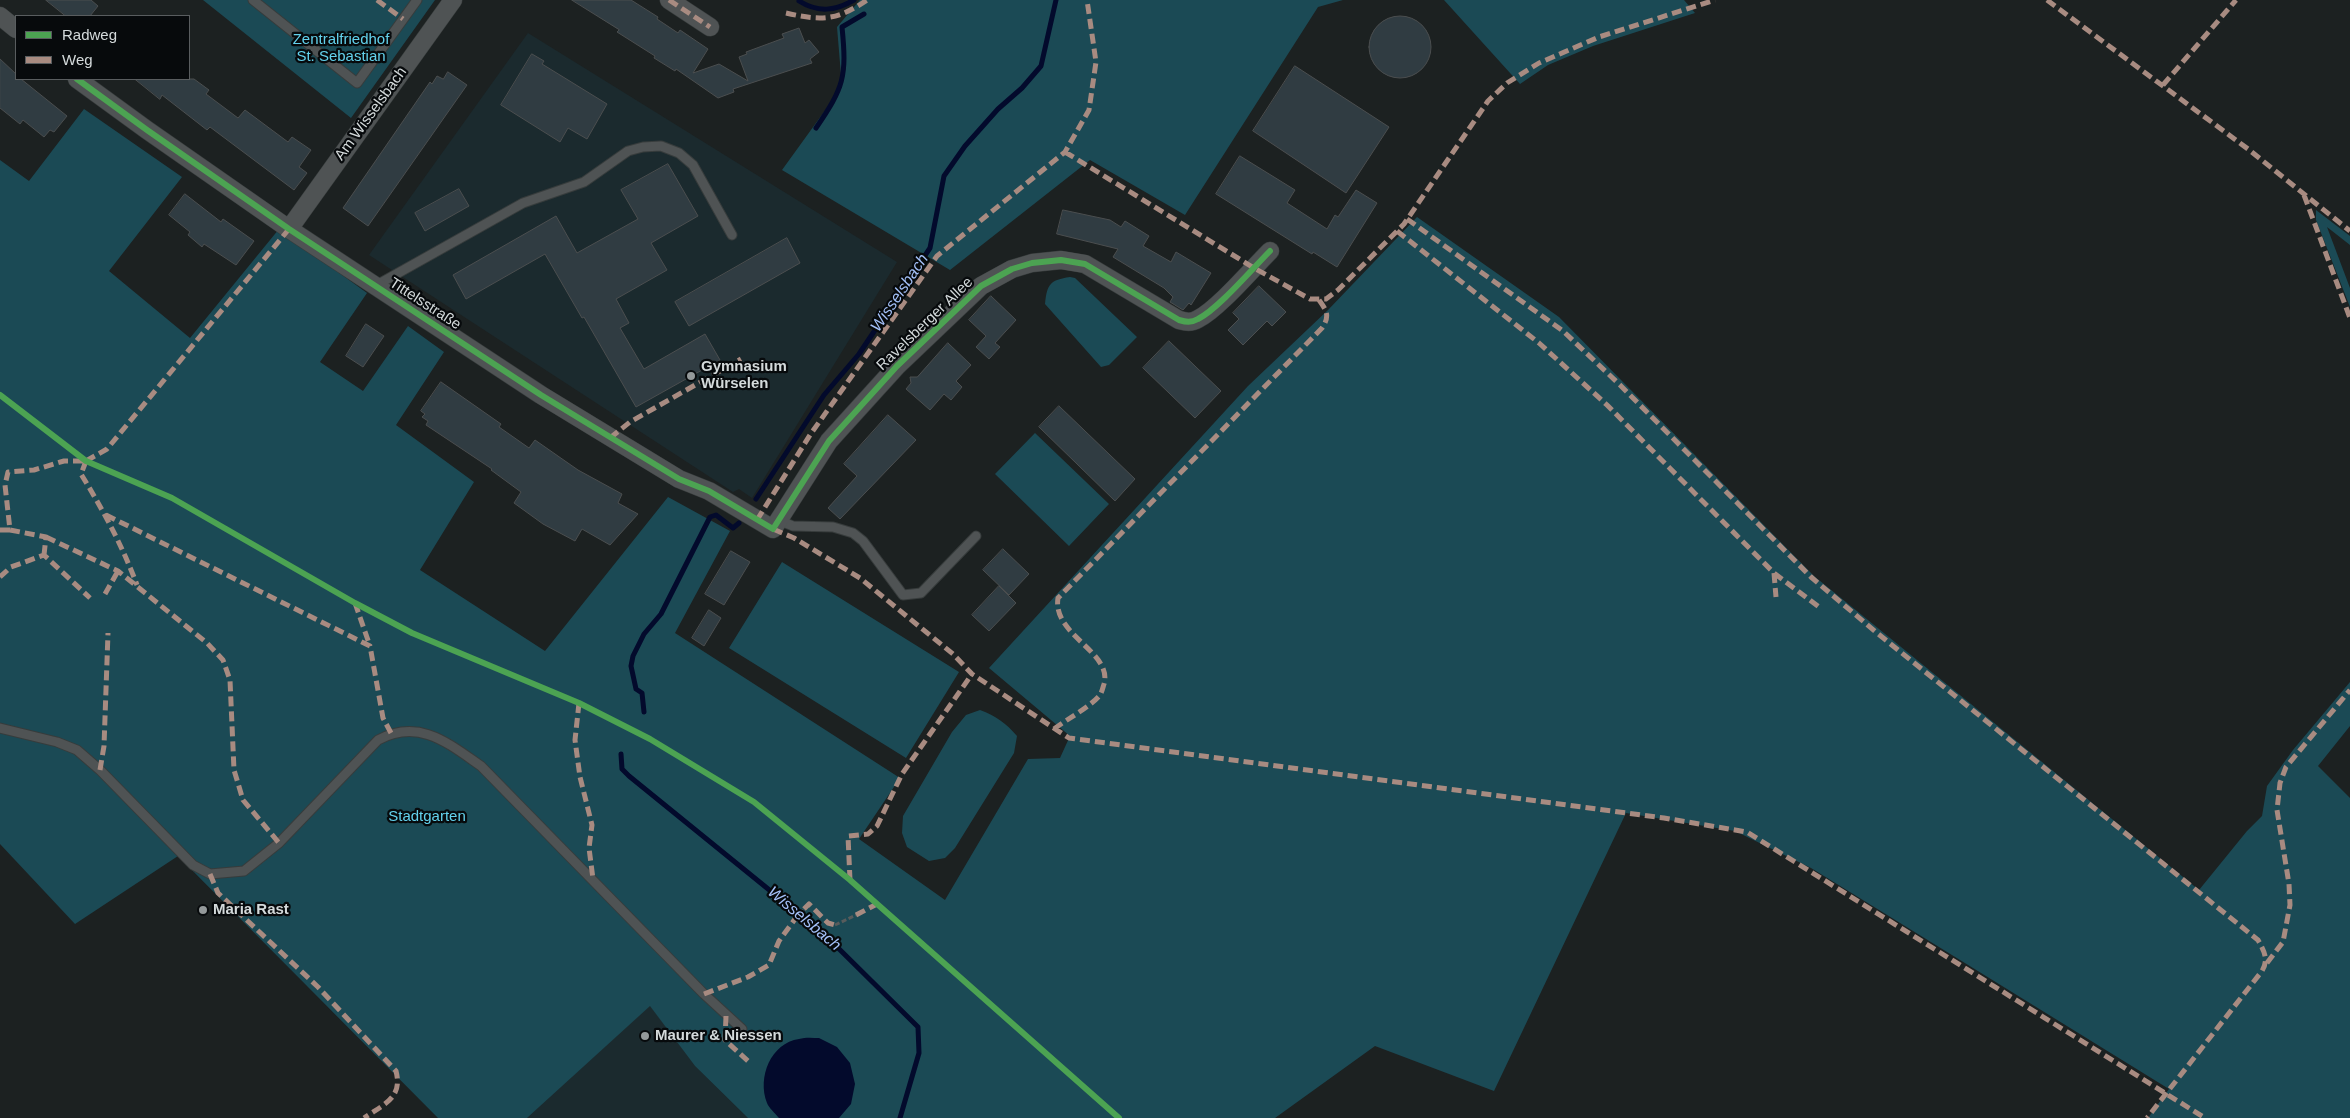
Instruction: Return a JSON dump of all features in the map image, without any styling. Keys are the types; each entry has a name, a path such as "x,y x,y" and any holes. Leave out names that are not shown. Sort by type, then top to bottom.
{"street":[{"name":"Am Wisselsbach","path":"289,229 453,0"},
{"path":"669,0 710,27"},
{"path":"0,16 15,28"},
{"name":"Tittelsstraße","path":"78,80 289,229 610,438 679,479 709,491 775,524"},
{"name":"Ravelsberger Allee","path":"775,524 829,441 898,366 981,286 1012,269 1032,263 1060,260 1084,264 1179,320 1188,322 1198,320 1212,309 1270,251"}],"lane":[{"path":"253,0 357,83 417,0"},
{"path":"374,286 522,203 584,182 628,151 643,147 661,146 679,153 693,165 732,235"},
{"path":"775,524 833,527 853,533 863,542 904,595 921,593 976,536"},
{"path":"0,728 57,742 77,750 100,770 193,865 210,874 244,870 279,843 378,740 390,734 411,730 444,741 481,766 704,994 742,1028"}],"path":[{"path":"795,919 804,909"},
{"path":"835,925 856,915"}],"shaded area":[{"name":"Gymnasium Würselen","path":"528,33 897,262 752,498 739,489 733,492 369,255"},
{"name":"Maurer & Niessen","path":"650,1005 695,1066 748,1118 527,1118"},
{"path":"804,1038 819,1038 837,1047 850,1063 855,1084 851,1104 839,1118 779,1118 768,1105 764,1093 765,1072 769,1063 774,1054 789,1042"}],"green space":[{"name":"Zentralfriedhof St. Sebastian","path":"203,0 435,0 351,118"},
{"path":"860,0 1343,0 1318,7 1185,215 1090,160 950,270 782,170 842,87 837,27"},
{"path":"1444,0 1684,0 1695,13 1593,46 1548,65 1520,84"},
{"name":"Stadtgarten","path":"84,109 182,177 109,271 190,338 279,229 367,293 320,362 363,391 408,326 444,352 396,425 474,482 420,570 545,651 668,497 730,531 675,633 900,778 859,839 945,900 1028,759 1060,758 1070,736 989,668 1248,386 1328,310 1417,217 1559,317 1814,576 2199,890 2247,831 2262,816 2267,786 2293,750 2350,682 2350,726 2318,766 2350,798 2350,1118 2148,1118 2169,1089 1811,868 1735,831 1626,813 1494,1091 1375,1046 1275,1118 748,1118 695,1066 650,1006 527,1118 438,1118 178,856 75,924 0,844 0,160 29,181"},
{"path":"2316,210 2350,236 2350,245 2327,227 2350,288 2350,307 2316,220"},
{"path":"1070,277 1075,278 1137,337 1109,365 1101,367 1045,304 1047,292 1051,284"},
{"path":"1035,433 1109,504 1069,546 995,474"},
{"path":"782,562 959,672 906,758 729,648"},
{"path":"980,710 1000,720 1017,736 1014,753 955,848 945,858 929,861 907,847 902,833 903,816 952,732 966,715"}],"building":[{"path":"46,0 91,0 98,6 91,15 65,15"},
{"path":"572,0 631,0 658,17 657,19 678,33 680,30 708,49 693,73 719,64 748,81 739,57 747,54 746,52 784,38 782,34 799,28 805,43 809,40 819,52 810,59 812,63 733,89 734,92 718,98 676,69 675,71 654,58 655,56 617,32 619,30"},
{"path":"1400,16 1412,19 1422,25 1428,35 1431,47 1428,59 1422,69 1412,75 1400,78 1388,75 1378,69 1372,59 1369,47 1372,35 1378,25 1388,19"},
{"path":"532,54 544,61 542,64 607,104 587,139 568,128 560,142 501,105"},
{"path":"0,59 15,73 15,80 22,80 67,116 54,132 50,130 44,137 23,120 20,124 0,108"},
{"path":"1295,66 1389,127 1346,193 1253,131"},
{"path":"448,72 467,85 368,226 343,208 430,82 432,84 437,76 443,79"},
{"path":"194,79 209,90 206,94 238,118 245,110 288,142 292,137 311,150 299,167 307,173 294,190 210,127 207,130 162,95 160,99 136,80"},
{"path":"1240,156 1295,190 1287,203 1327,229 1335,215 1338,217 1356,190 1377,203 1337,267 1313,252 1312,254 1216,194"},
{"path":"668,164 698,216 651,243 667,270 616,299 629,323 620,328 644,369 705,334 720,360 636,407 545,254 466,299 453,275 556,216 577,253 638,219 621,190"},
{"path":"459,189 469,206 425,231 415,213"},
{"path":"185,194 221,222 223,219 254,241 236,265 204,244 202,247 188,235 190,232 169,215"},
{"path":"1063,210 1110,220 1121,227 1125,221 1149,236 1143,246 1171,262 1176,252 1211,273 1191,305 1189,303 1183,310 1170,302 1173,297 1164,288 1113,257 1118,249 1057,234"},
{"path":"787,238 800,263 689,326 675,302"},
{"path":"1259,286 1286,312 1272,326 1267,321 1243,345 1228,330 1239,319 1233,313"},
{"path":"991,296 1016,320 995,343 1000,347 989,359 976,347 986,336 969,320"},
{"path":"366,324 384,336 363,367 346,356"},
{"path":"1169,341 1221,391 1195,418 1143,368"},
{"path":"948,343 971,365 956,381 962,387 951,400 944,394 930,410 906,389 911,383 910,377 917,377"},
{"path":"441,382 501,424 499,427 529,448 535,440 578,470 622,494 618,503 638,514 610,545 582,529 575,541 543,524 514,503 521,492 492,469 426,425 428,421 422,417 425,414 421,411"},
{"path":"1059,406 1135,479 1115,501 1039,427"},
{"path":"888,415 916,440 840,519 828,508 857,476 844,464"},
{"path":"1003,549 1029,574 1009,595 983,570"},
{"path":"731,551 750,562 724,605 705,594"},
{"path":"999,586 1016,603 989,631 972,615"},
{"path":"709,610 721,618 704,646 692,638"}],"waterway":[{"path":"799,1 806,5 826,9 847,4 854,0"},
{"name":"Wisselsbach","path":"756,499 824,395 859,354 930,248 944,176 965,146 998,109 1022,88 1041,66 1056,0"},
{"path":"816,128 833,102 841,81 844,58 842,27 864,14"},
{"name":"Wisselsbach","path":"644,712 642,693 636,689 631,666 633,656 644,634 661,614 710,517 716,515 733,528 739,523"},
{"name":"Wisselsbach","path":"621,754 622,769 629,776 826,936 918,1027 919,1053 900,1118"}],"marked path":[{"path":"377,0 403,19"},
{"path":"669,0 710,27"},
{"path":"786,13 819,18 828,17 846,12 867,0"},
{"path":"757,520 810,435 937,256 1065,152 1089,110 1096,62 1087,0"},
{"path":"1065,152 1254,268 1310,299 1326,299 1338,290 1404,224 1488,101 1507,83 1539,63 1599,37 1715,0"},
{"path":"2047,0 2248,149 2350,231"},
{"path":"2163,85 2236,0"},
{"path":"2304,195 2350,318"},
{"path":"1407,219 1563,331 1620,385 1811,577 1877,633 2258,940 2264,951 2265,963 2262,971 2147,1118"},
{"path":"86,461 107,449 289,229"},
{"path":"1397,231 1539,343 1607,405 1774,573 1819,607"},
{"path":"1054,729 1096,699 1100,695 1104,684 1104,673 1100,662 1064,623 1059,611 1058,598 1322,328 1327,317 1324,307 1319,300"},
{"path":"610,438 630,422 741,359"},
{"path":"0,530 10,530 5,485 8,472 34,470 64,461 86,461"},
{"path":"86,461 81,474 112,528 137,585"},
{"path":"106,515 370,646 383,718 391,733"},
{"path":"773,529 794,538 860,578 953,654 972,674 1069,738 1664,818 1747,832 2205,1118"},
{"path":"10,530 46,537 44,555"},
{"path":"46,537 118,571 207,643 223,660 230,680 234,770 243,800 279,843"},
{"path":"0,577 11,567 44,555 90,598"},
{"path":"105,594 118,571"},
{"path":"1774,573 1776,597"},
{"path":"355,603 370,646"},
{"path":"100,770 104,746 108,633"},
{"path":"850,880 848,836 868,834 877,826 902,774 972,674"},
{"path":"2267,963 2283,942 2290,905 2289,884 2277,810 2280,783 2286,767 2350,690"},
{"path":"579,703 575,740 580,777 592,825 589,848 593,879"},
{"path":"210,874 218,893 318,987 396,1071 397,1088 394,1094 385,1104 364,1118"},
{"path":"804,909 809,904 828,923 835,925"},
{"path":"856,915 877,904"},
{"path":"704,994 748,977 769,965 779,941 795,919"},
{"path":"726,1016 725,1040 749,1062"}],"cycle path":[{"path":"78,80 289,229 541,395 679,479 709,491 773,529 829,441 897,366 981,286 1012,269 1032,263 1061,260 1085,264 1179,320 1191,322 1215,307 1270,251"},
{"path":"0,395 86,461 172,498 355,603 412,633 579,703 650,739 754,802 850,880 1119,1118"}],"place":[{"name":"Gymnasium Würselen","path":"691,376"},
{"name":"Maria Rast","path":"203,910"},
{"name":"Maurer & Niessen","path":"645,1036"}]}
